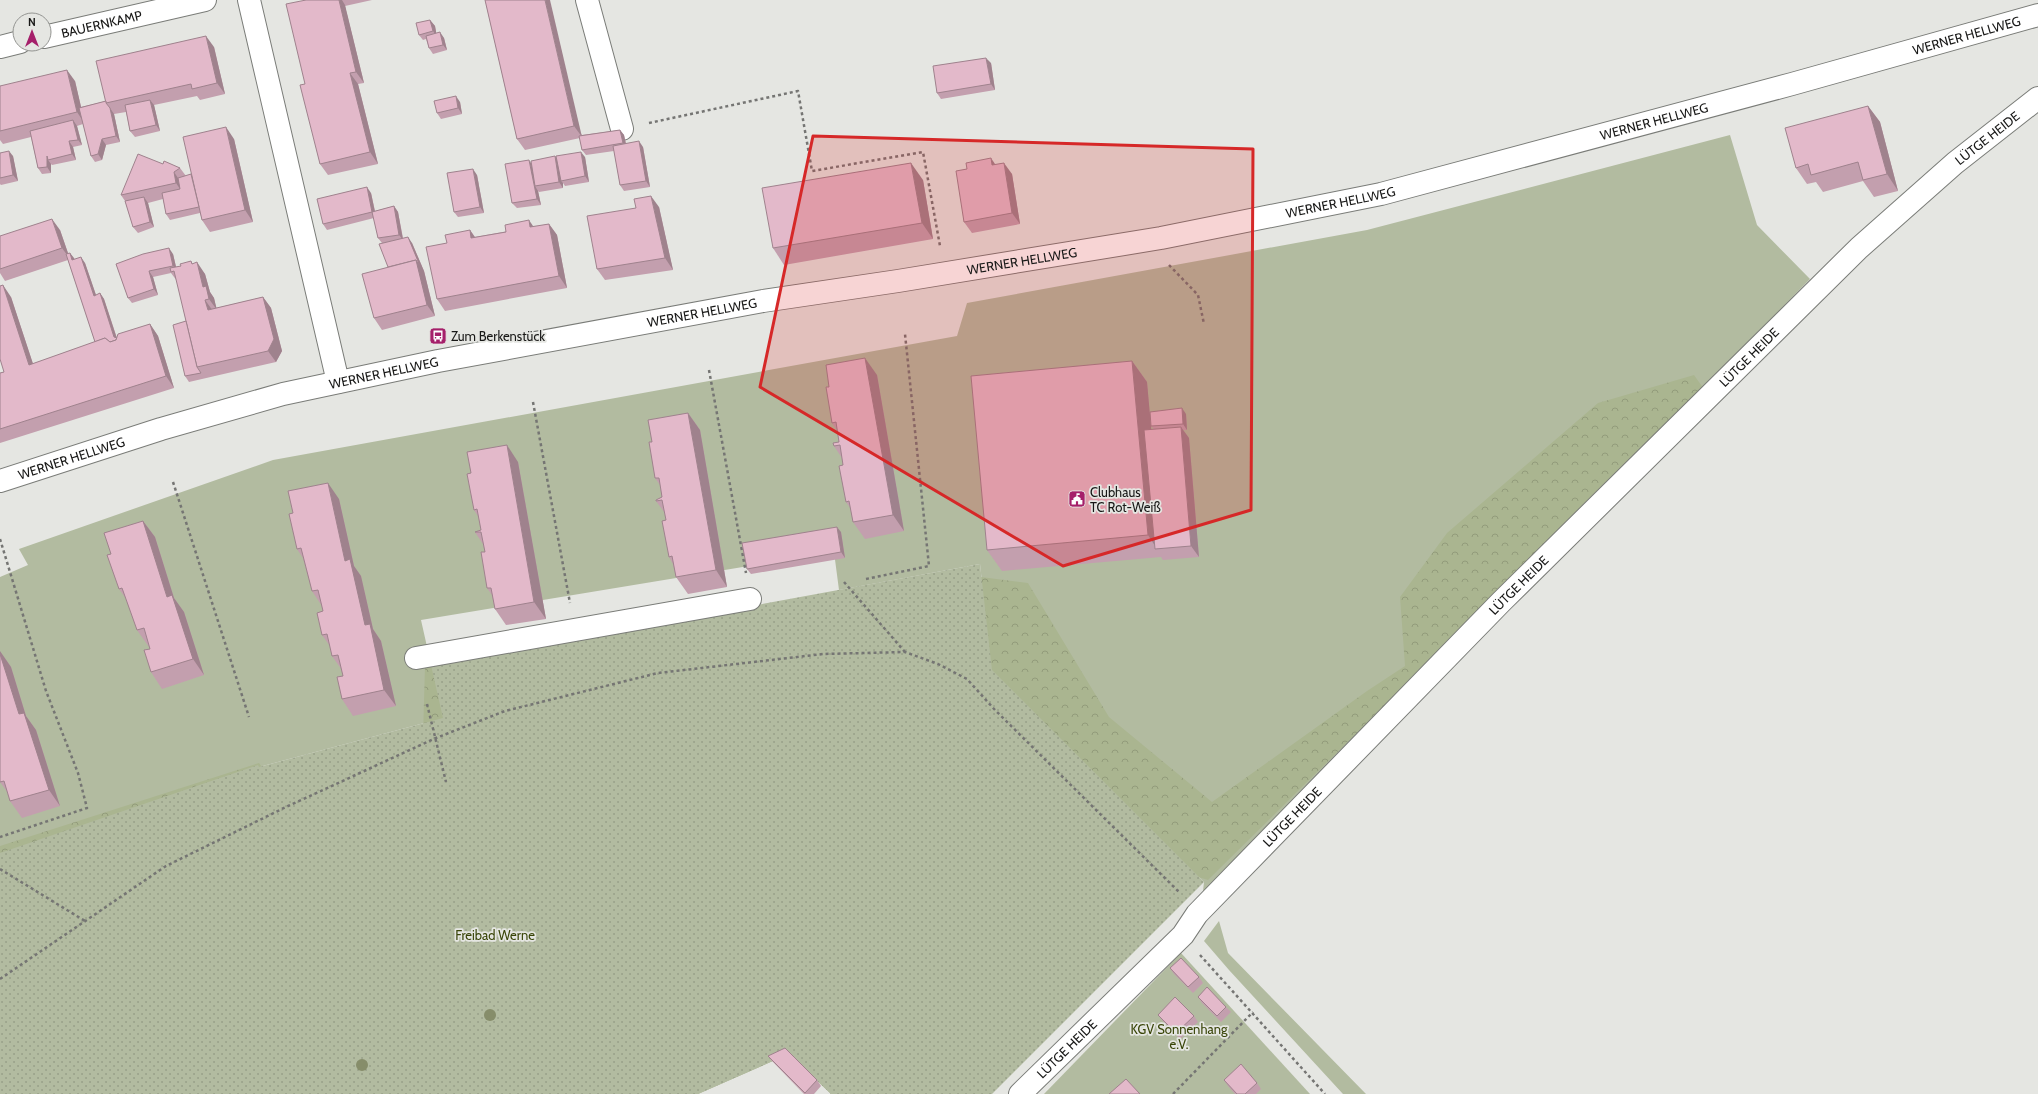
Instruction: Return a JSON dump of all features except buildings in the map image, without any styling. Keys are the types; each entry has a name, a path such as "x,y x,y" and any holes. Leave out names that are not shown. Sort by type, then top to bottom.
{"main road":[{"name":"BAUERNKAMP","path":"52,35 205,0"},
{"path":"249,0 338,382"},
{"path":"588,0 622,129"},
{"name":"WERNER HELLWEG","path":"0,481 161,429 283,394 438,361 763,301 898,281 1161,238 1381,194 1792,84 2038,15"},
{"path":"0,47 12,44"},
{"name":"LÜTGE HEIDE","path":"1020,1094 1183,935 1197,914 1501,602 1859,248 1955,163 2038,98"},
{"path":"416,658 750,599"}],"path":[{"path":"622,129 798,91 812,171 923,152 940,247"},
{"path":"1161,238 1166,262 1198,295 1204,324"},
{"path":"866,579 929,566 905,334"},
{"path":"709,370 750,599"},
{"path":"533,402 574,629"},
{"path":"173,482 249,717"},
{"path":"0,539 46,691 78,773 87,808 0,837"},
{"path":"844,582 905,652"},
{"path":"0,979 166,866 288,806 436,738 505,711 658,673 823,654 905,652 938,664 967,679 995,710 1184,896 1197,914"},
{"path":"427,704 446,782"},
{"path":"0,868 85,921"},
{"path":"1183,935 1325,1094"},
{"path":"1173,1094 1253,1012"}],"highlighted area":[{"path":"813,136 1253,149 1251,510 1063,566 760,387"}],"green space":[{"path":"1730,135 1757,225 1810,279 1202,900 1204,882 992,670 980,564 839,590 834,552 421,620 443,718 259,767 0,853 0,577 28,565 19,549 273,460 957,336 967,303 1367,230"},
{"name":"Freibad Werne","path":"1694,375 1704,389 1208,880 1168,868 831,1094 789,1054 698,1094 0,1026 0,846 259,763 277,789 423,736 425,665 950,573 1028,583 1109,717 1212,802 1367,691 1405,666 1400,597 1447,533 1598,403"},
{"name":"Freibad Werne","path":"980,564 992,670 1204,882 992,1094 831,1094 789,1054 698,1094 0,1094 0,853 258,765 259,767 443,718 431,665"},
{"path":"1219,921 1228,953 1366,1094 1343,1094 1204,941"},
{"name":"KGV Sonnenhang e.V.","path":"1181,953 1310,1094 1044,1094"}],"place":[{"name":"Zum Berkenstück","path":"438,336"},
{"name":"Clubhaus TC Rot-Weiß","path":"1077,499"}]}
